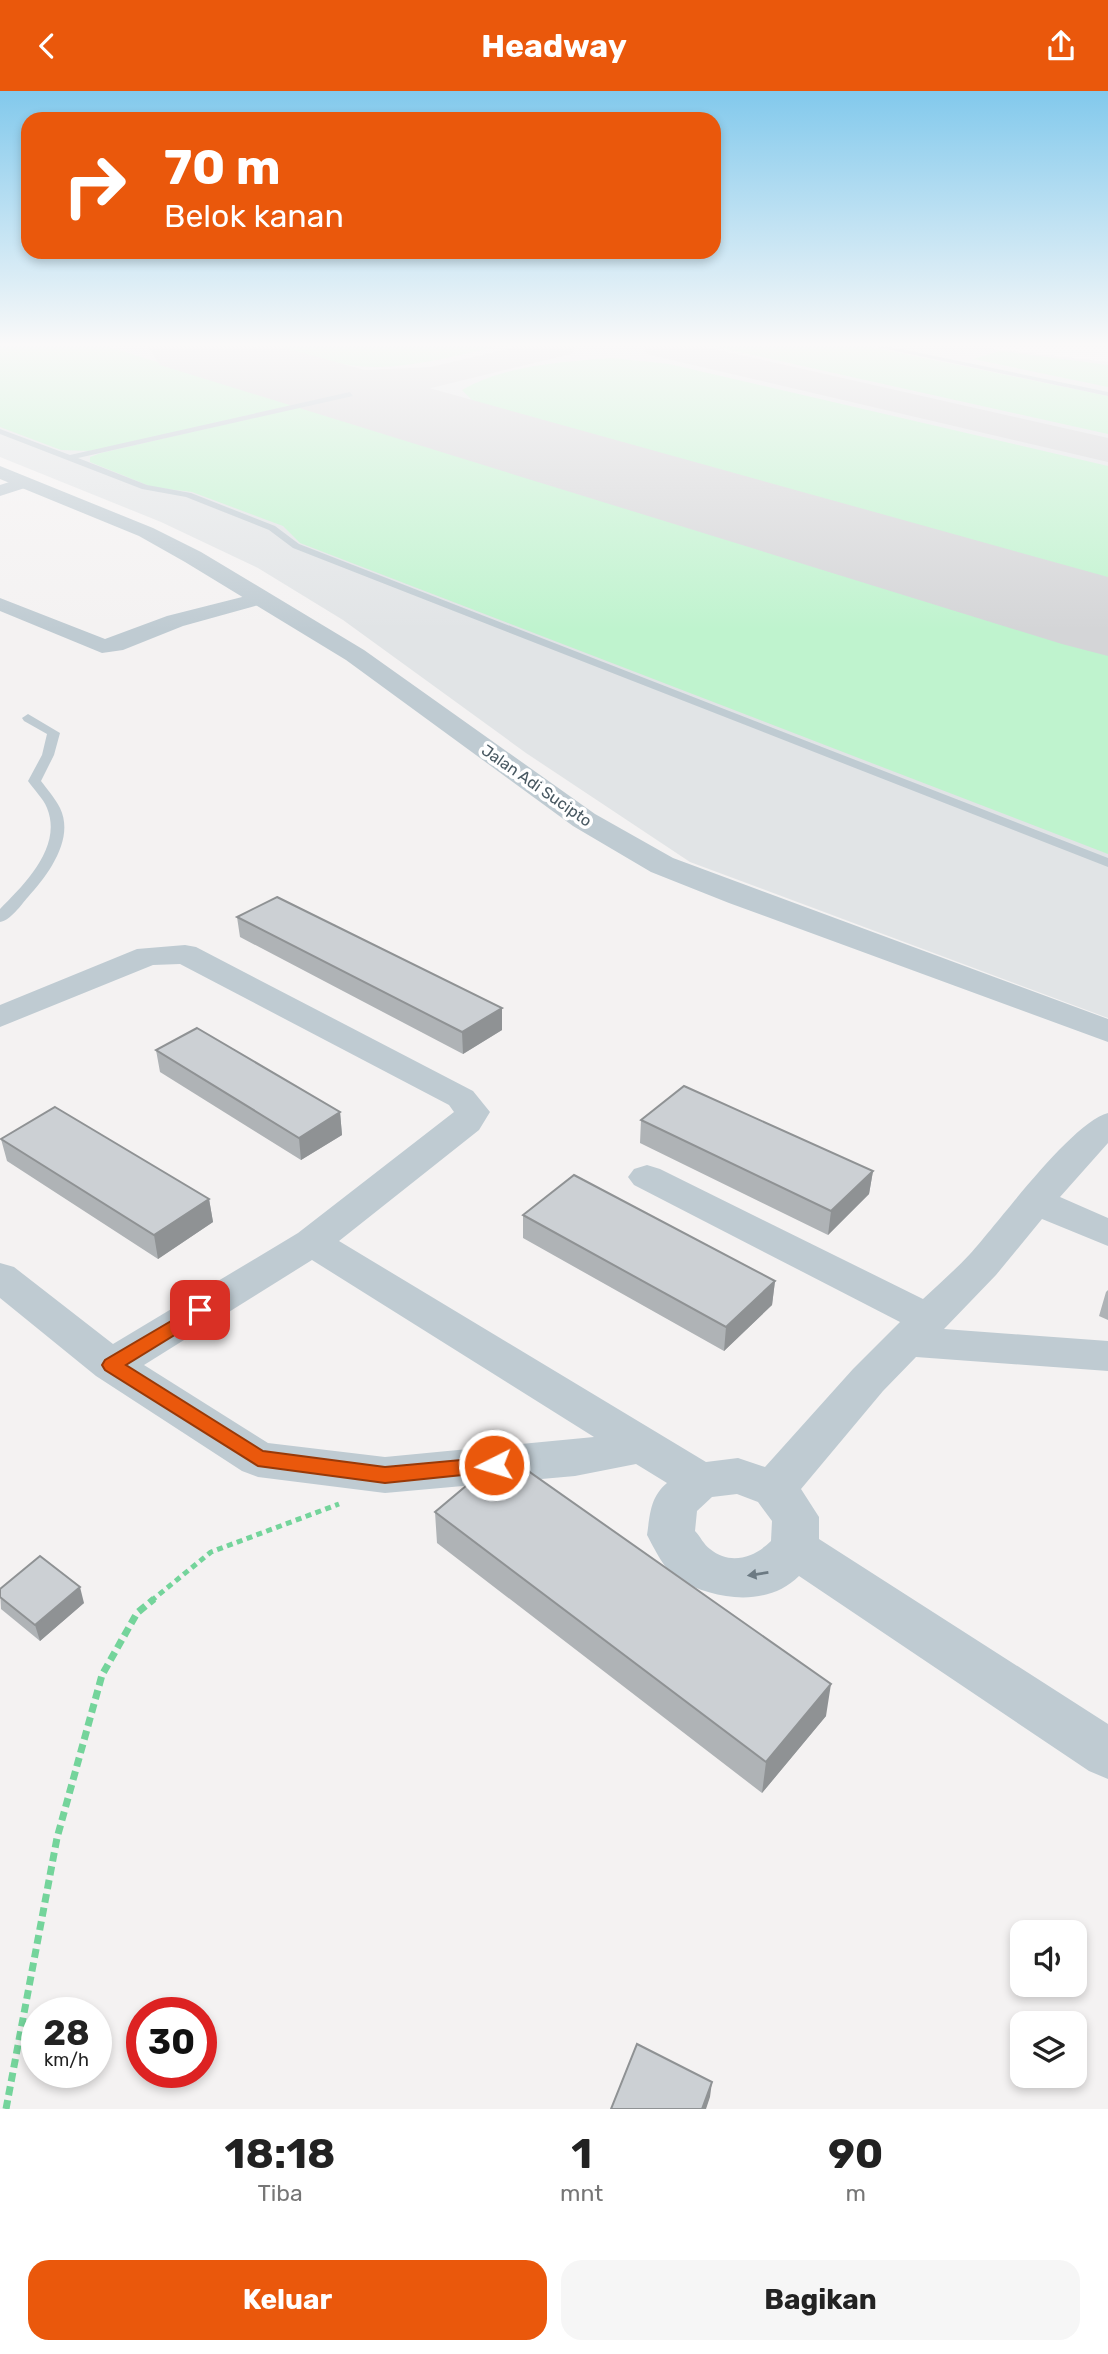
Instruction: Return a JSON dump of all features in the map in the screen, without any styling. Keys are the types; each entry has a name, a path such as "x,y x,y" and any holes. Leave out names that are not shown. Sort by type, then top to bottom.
{"street":[{"name":"Jalan Adi Sucipto","path":"8,482 146,532 262,598 355,655 584,820 662,865 1108,1031"},
{"path":"0,604 102,646 115,645 175,621 262,598"},
{"path":"0,1017 148,956 185,954 461,1098 472,1112 466,1122 312,1242 111,1365"},
{"path":"774,1489 868,1380 982,1265 1083,1146 1108,1124"},
{"path":"647,1177 917,1330 1108,1356"},
{"path":"1036,1201 1108,1233"},
{"path":"312,1242 700,1481"},
{"path":"0,1277 111,1365 258,1458 385,1475 575,1458 644,1445"},
{"path":"738,1476 774,1489 796,1517 795,1548 770,1573 731,1579 693,1564 671,1535 675,1503 700,1481 738,1476"},
{"path":"795,1548 1108,1754"}],"lane":[{"path":"26,441 145,488 188,495 277,530 296,546 1108,863"},
{"path":"69,458 143,441"},
{"path":"0,918 37,878 56,841 55,811 34,781 48,755 54,733 28,718"}],"path":[{"path":"6,2109 57,1838 102,1675 137,1613 211,1552 361,1496 385,1475"}],"shaded area":[{"path":"0,441 1108,441 1108,1018 690,862 526,753 343,620 258,568 161,522 0,457"}],"green space":[{"path":"38,441 135,441 92,451 61,450"},
{"path":"152,441 418,441 1108,654 1108,854 300,543 283,526 192,492 152,487 90,462 90,457"},
{"path":"617,441 1001,441 1108,466 1108,578"}],"building":[{"path":"277,897 502,1008 462,1032 237,917"},
{"path":"197,1028 340,1112 299,1138 156,1050"},
{"path":"684,1086 873,1171 831,1211 641,1120"},
{"path":"55,1107 209,1199 154,1235 1,1139"},
{"path":"574,1175 775,1281 726,1327 523,1215"},
{"path":"504,1454 831,1684 766,1762 435,1512"},
{"path":"40,1556 80,1587 35,1625 0,1597 0,1589"},
{"path":"637,2044 712,2082 702,2109 611,2109"}],"taxiway":[{"path":"1070,441 1108,450"}],"runway":[{"path":"510,441 1108,617"}],"route":[{"path":"200,1310 111,1365 258,1458 385,1475 494,1465"}]}
